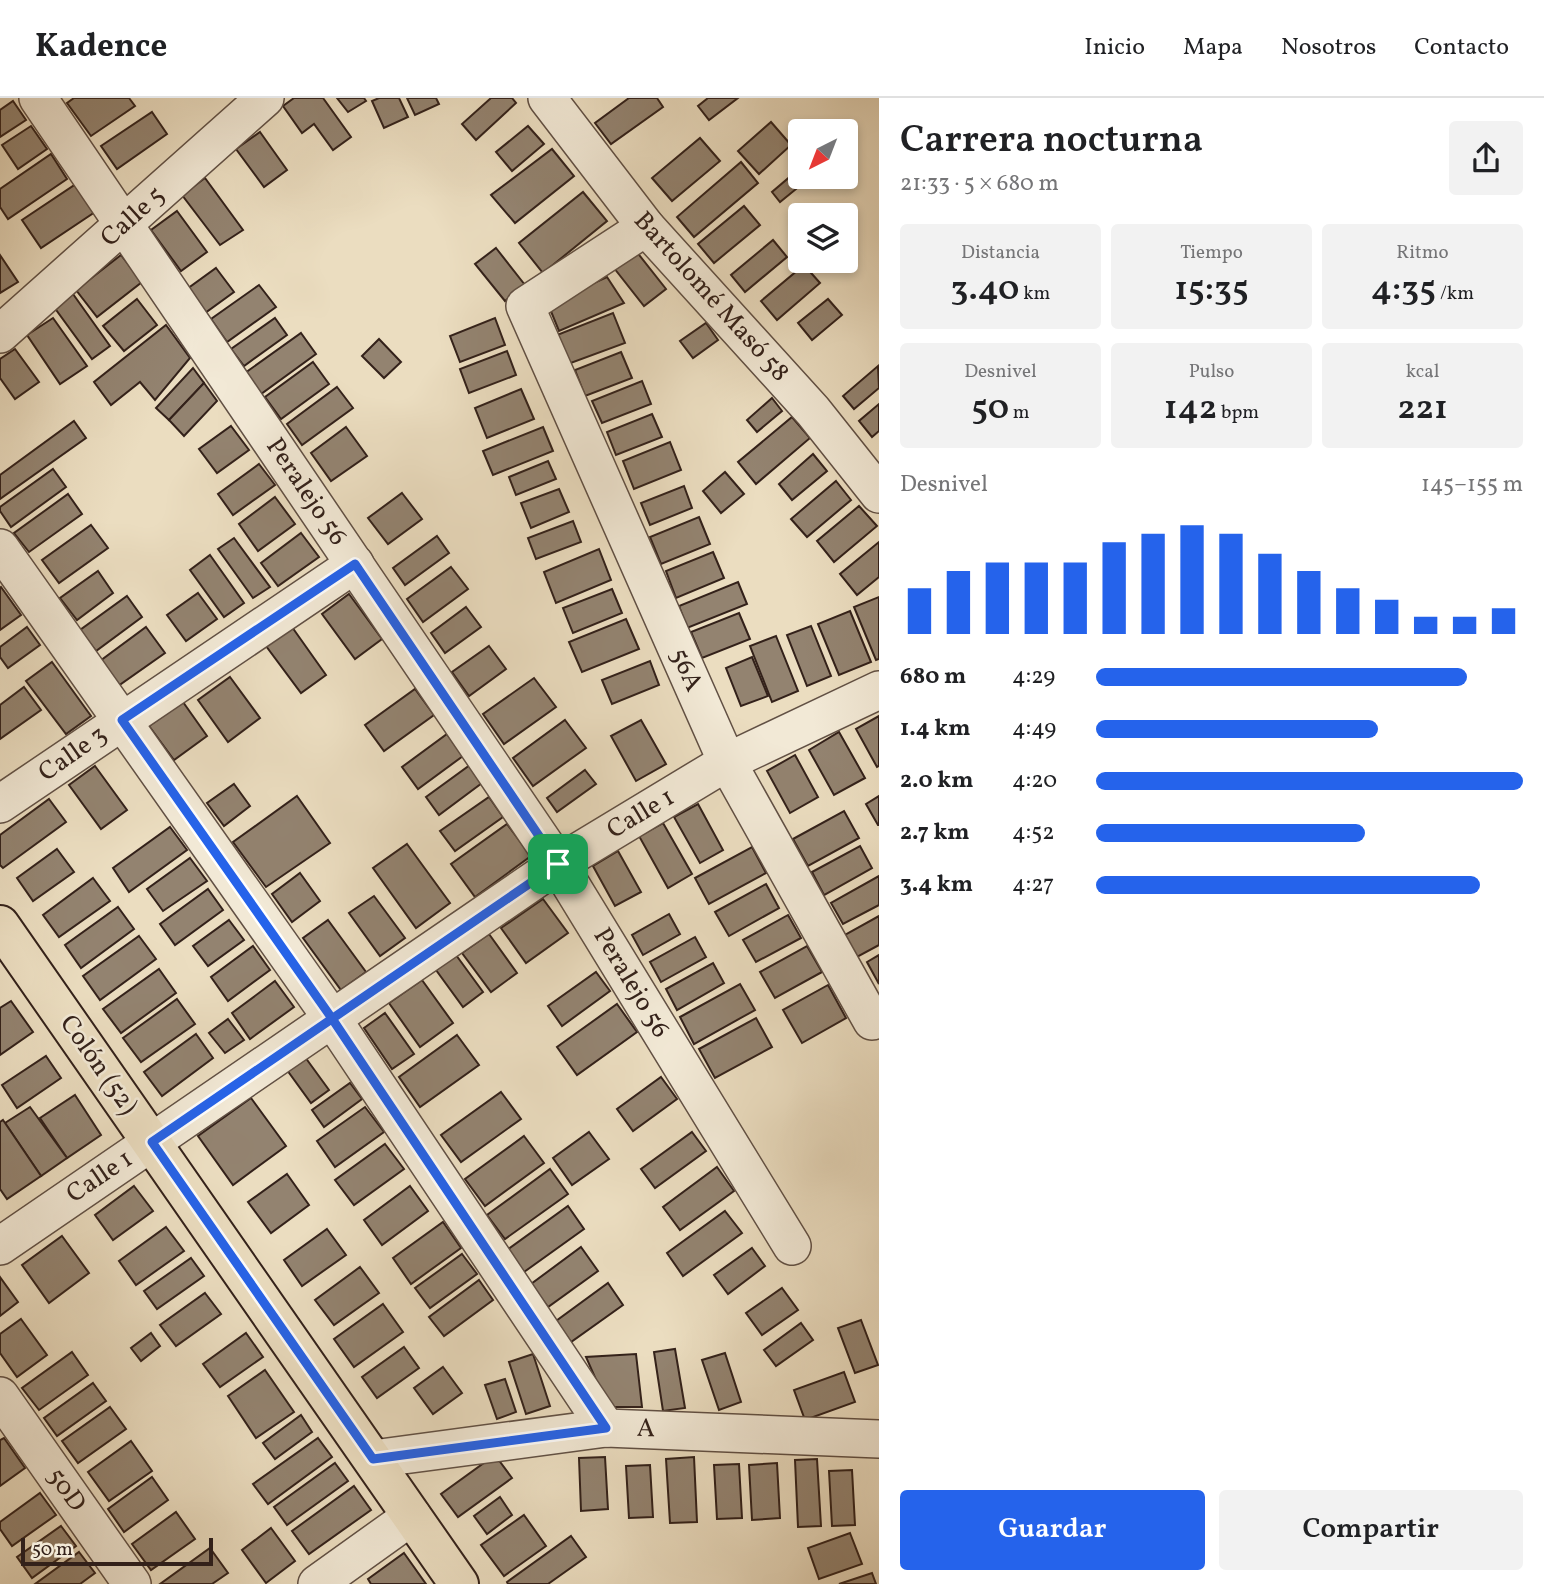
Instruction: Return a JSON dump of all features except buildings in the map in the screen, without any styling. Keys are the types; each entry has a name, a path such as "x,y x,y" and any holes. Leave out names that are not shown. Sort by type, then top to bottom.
{"main road":[{"name":"Colón (52)","path":"0,925 459,1584"}],"street":[{"name":"Peralejo 56","path":"38,98 558,864 792,1246"},
{"name":"Calle 5","path":"0,334 265,98"},
{"name":"Bartolomé Masó 58","path":"547,98 646,227 813,411 879,494"},
{"name":"56A","path":"646,227 525,306 727,762 873,1021"},
{"path":"0,548 331,1017 606,1428"},
{"name":"Calle 3","path":"0,804 355,564"},
{"name":"Calle 1","path":"0,1247 331,1017 558,864 727,762 879,691"},
{"name":"50D","path":"0,1396 132,1584"},
{"name":"A","path":"373,1459 606,1428 879,1439"},
{"path":"317,1584 412,1516"}],"route":[{"path":"558,864 331,1017 152,1142 373,1459 606,1428 331,1017 122,720 355,564 558,864"}]}
